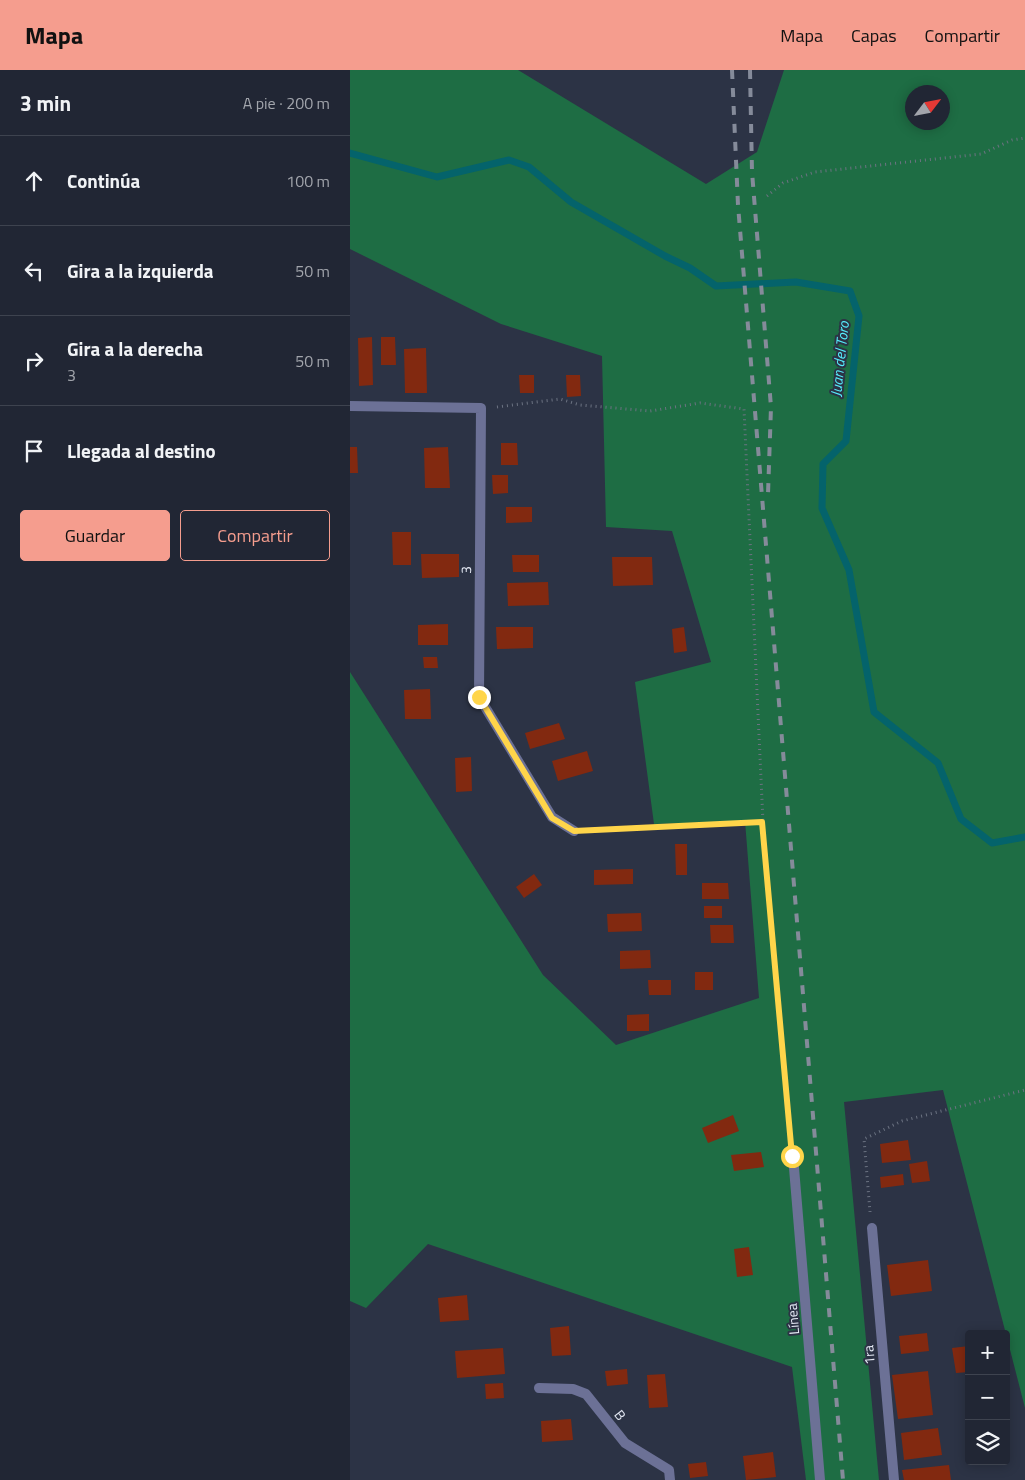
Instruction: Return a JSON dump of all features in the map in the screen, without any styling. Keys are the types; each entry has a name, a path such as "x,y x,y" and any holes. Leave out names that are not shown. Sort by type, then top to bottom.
{"street":[{"path":"350,406 481,408"},
{"name":"3","path":"481,408 479,697 552,818 574,831"},
{"name":"Línea","path":"792,1156 820,1480"},
{"name":"1ra","path":"872,1228 894,1480"},
{"name":"B","path":"539,1388 573,1388 586,1394 625,1443 669,1470 670,1480"}],"path":[{"path":"767,196 783,183 815,172 981,154 1012,140 1025,138"},
{"path":"481,408 560,399 580,405 650,411 700,403 744,409 762,822 792,1156"},
{"path":"574,831 762,822"},
{"path":"872,1228 864,1139 902,1121 1025,1090"}],"green space":[{"path":"350,70 518,70 706,184 757,152 784,70 1025,70 1025,1408 1010,1350 1010,1330 1005,1330 943,1090 844,1102 879,1480 806,1480 792,1367 428,1244 366,1308 350,1301 350,672 543,975 616,1045 759,998 745,821 654,824 635,682 711,662 672,531 606,527 602,356 501,324 350,249"}],"building":[{"path":"372,337 373,385 359,386 358,338"},
{"path":"381,337 395,337 396,365 381,365"},
{"path":"426,348 427,393 405,393 404,349"},
{"path":"519,375 534,375 534,393 520,393"},
{"path":"566,375 580,375 581,396 567,397"},
{"path":"501,443 517,443 518,465 501,465"},
{"path":"350,447 357,447 358,473 350,473"},
{"path":"448,447 450,488 425,488 424,448"},
{"path":"492,475 508,475 508,493 493,494"},
{"path":"506,507 532,507 532,522 506,523"},
{"path":"392,532 411,532 411,565 393,565"},
{"path":"421,554 459,554 459,577 422,578"},
{"path":"512,555 539,555 539,572 513,572"},
{"path":"612,557 652,557 653,585 613,586"},
{"path":"548,582 549,605 508,606 507,583"},
{"path":"448,624 448,645 418,645 418,625"},
{"path":"496,627 533,627 533,648 497,649"},
{"path":"684,627 687,651 674,653 672,629"},
{"path":"423,657 437,657 438,668 424,668"},
{"path":"430,689 431,719 405,719 404,690"},
{"path":"559,723 565,739 530,749 525,733"},
{"path":"587,751 593,771 558,781 552,761"},
{"path":"471,757 472,791 456,792 455,758"},
{"path":"675,844 687,844 687,875 676,875"},
{"path":"633,869 633,884 594,885 594,870"},
{"path":"534,874 542,885 524,898 516,887"},
{"path":"702,883 728,883 729,899 702,899"},
{"path":"704,906 722,906 722,918 704,918"},
{"path":"641,913 642,931 608,932 607,914"},
{"path":"710,925 733,925 734,943 711,943"},
{"path":"650,950 651,968 620,969 620,951"},
{"path":"695,972 713,972 713,990 695,990"},
{"path":"648,980 671,980 671,995 649,995"},
{"path":"649,1014 649,1031 627,1031 627,1015"},
{"path":"733,1115 739,1131 708,1143 702,1128"},
{"path":"908,1140 911,1160 882,1163 880,1144"},
{"path":"761,1152 764,1167 734,1171 731,1155"},
{"path":"927,1161 930,1181 912,1183 909,1164"},
{"path":"903,1174 904,1185 881,1188 880,1177"},
{"path":"749,1247 753,1275 737,1277 734,1249"},
{"path":"928,1260 932,1291 891,1296 887,1265"},
{"path":"467,1295 469,1320 440,1322 438,1298"},
{"path":"569,1326 571,1355 552,1356 550,1328"},
{"path":"927,1333 929,1351 901,1354 899,1336"},
{"path":"965,1346 965,1372 956,1373 952,1348"},
{"path":"503,1348 505,1374 457,1378 455,1351"},
{"path":"627,1369 628,1384 607,1386 605,1371"},
{"path":"928,1371 933,1415 898,1419 892,1375"},
{"path":"665,1374 668,1407 649,1408 647,1375"},
{"path":"503,1383 504,1398 486,1399 485,1384"},
{"path":"571,1419 573,1440 542,1442 541,1421"},
{"path":"938,1428 942,1455 904,1460 901,1433"},
{"path":"773,1452 776,1477 746,1480 743,1456"},
{"path":"706,1462 708,1476 690,1478 688,1464"},
{"path":"949,1465 951,1480 904,1480 902,1470"}],"waterway":[{"name":"Juan del Toro","path":"350,153 437,177 509,160 529,167 571,202 665,256 690,268 716,286 796,282 850,291 859,316 846,441 823,464 822,508 849,570 874,712 938,763 961,819 992,843 1025,837"}],"railway":[{"path":"732,70 738,205 843,1480"},
{"path":"750,70 752,172 771,407 768,494"}],"route":[{"path":"479,697 552,818 574,831 762,822 792,1156"}]}
